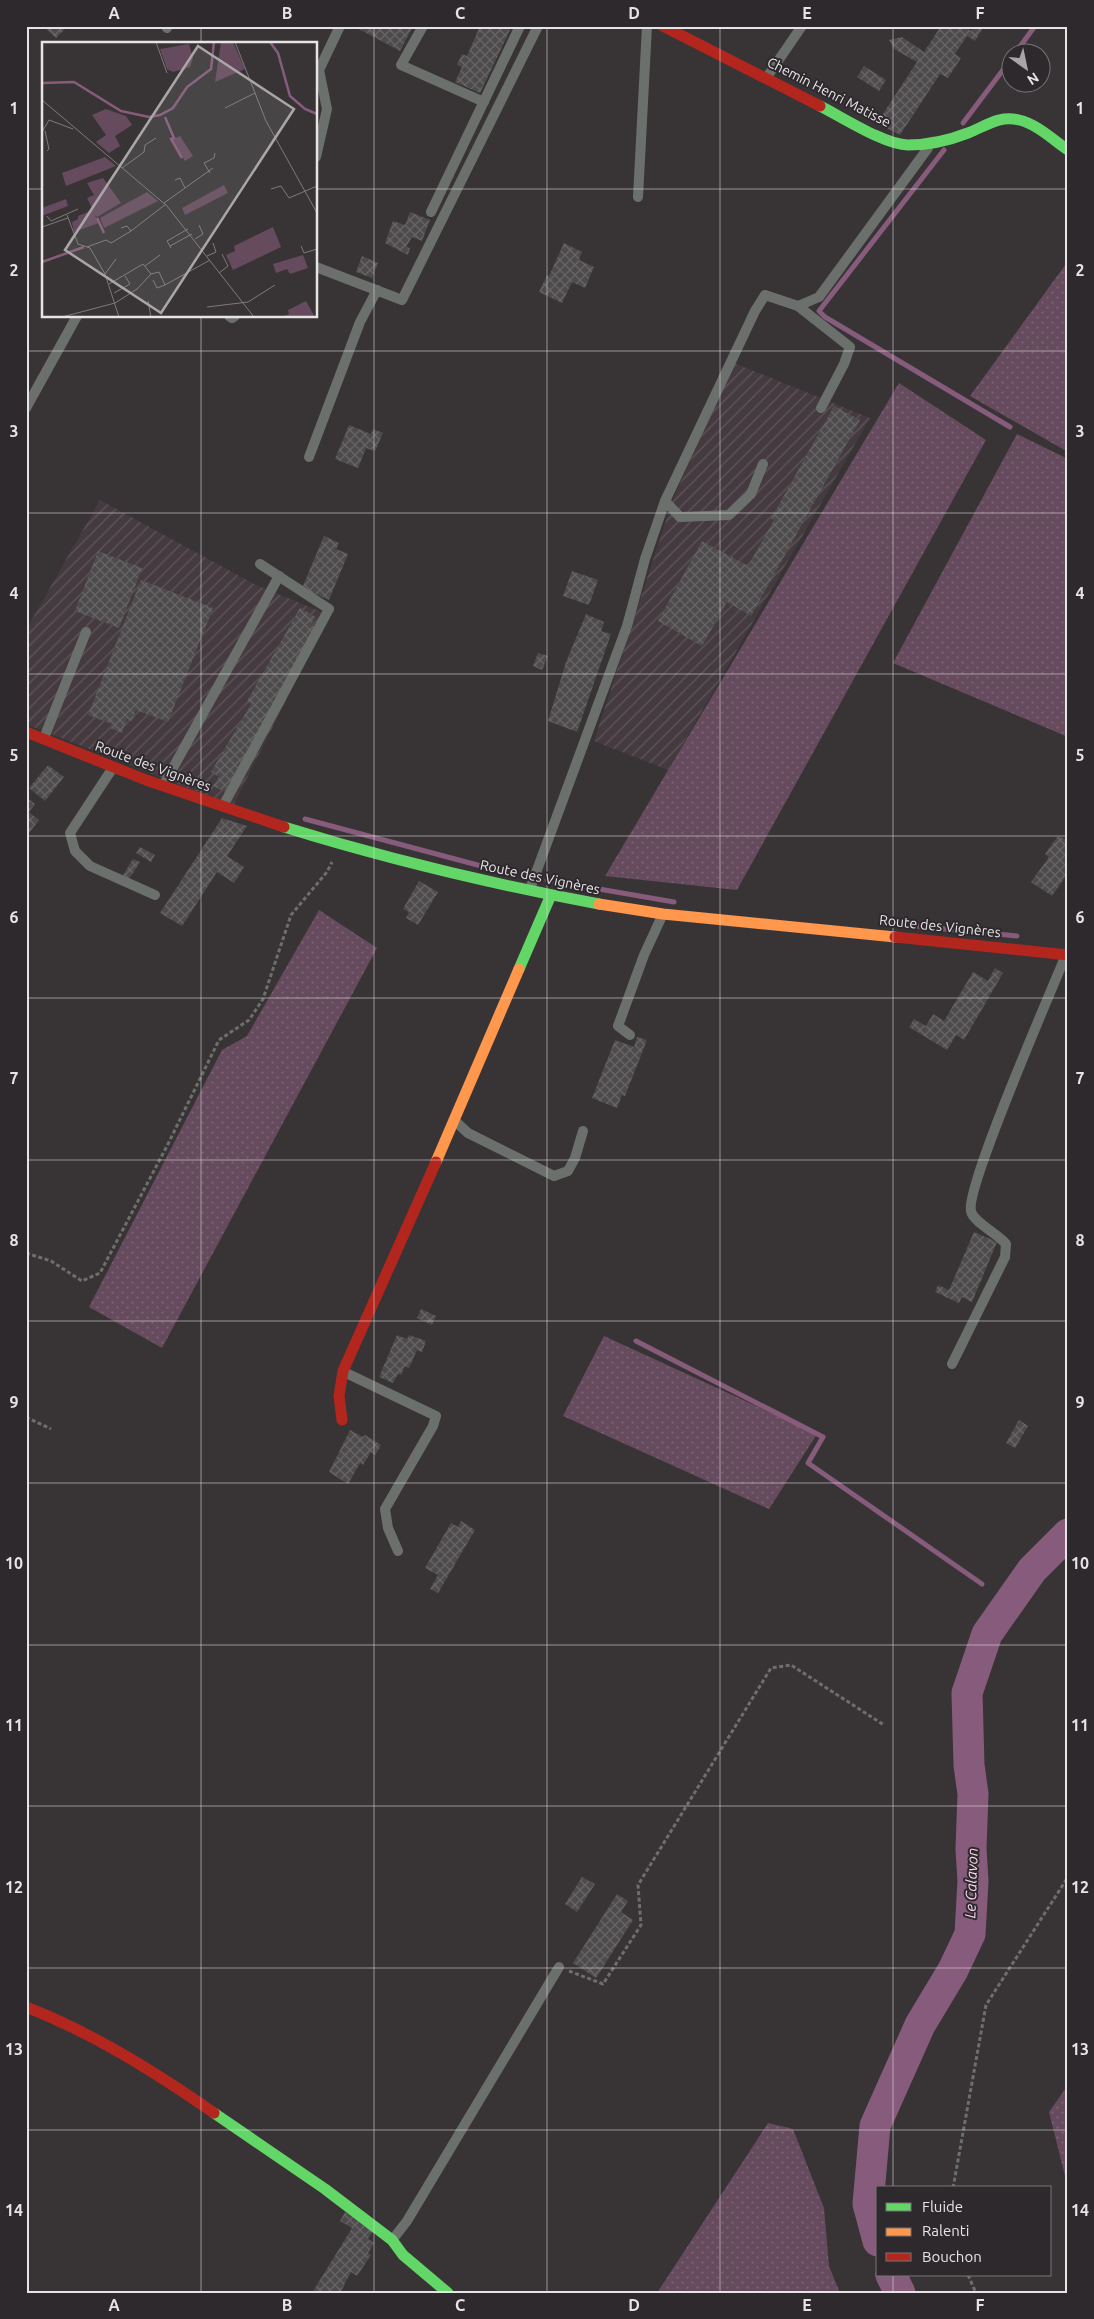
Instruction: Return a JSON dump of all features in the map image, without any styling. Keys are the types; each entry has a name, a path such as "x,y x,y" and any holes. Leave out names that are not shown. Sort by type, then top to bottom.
{"street":[{"name":"Chemin Henri Matisse","path":"663,26 878,136 906,145 931,143 968,133 1002,118 1020,120 1038,129 1068,150"},
{"name":"Route des Vignères","path":"26,732 112,768 222,807 340,844 529,891 604,906 663,914 1067,955"},
{"path":"342,1420 339,1396 343,1371 551,895"},
{"path":"26,2007 59,2020 158,2075 325,2189 392,2240 403,2256 448,2293"}],"lane":[{"path":"318,147 326,108 318,73 340,26"},
{"path":"423,26 401,65 484,102"},
{"path":"431,212 520,26"},
{"path":"318,268 402,300 538,26"},
{"path":"638,197 647,26"},
{"path":"766,78 802,26"},
{"path":"798,306 819,297 931,143"},
{"path":"309,457 360,322 377,290"},
{"path":"529,891 627,626 645,559 665,501 755,311 765,295 798,306 850,347 844,364 820,408"},
{"path":"26,408 76,318"},
{"path":"665,501 680,517 729,515 751,494 763,464"},
{"path":"222,807 329,608 260,564"},
{"path":"163,786 279,576"},
{"path":"43,739 86,632"},
{"path":"112,768 70,833 75,851 90,866 155,895"},
{"path":"630,1035 618,1026 620,1018 644,955 663,914"},
{"path":"952,1364 1005,1257 1006,1244 997,1234 978,1222 971,1211 971,1198 988,1150 1067,955"},
{"path":"454,1120 468,1133 554,1176 568,1171 575,1158 583,1131"},
{"path":"343,1371 436,1416 433,1426 385,1509 388,1528 398,1551"},
{"path":"392,2240 408,2221 559,1967"}],"path":[{"path":"26,29 30,26"},
{"path":"26,1253 51,1261 82,1281 100,1273 167,1146 219,1040 250,1020 263,999 291,915 327,872 340,844"},
{"path":"26,1417 51,1430"},
{"path":"559,1967 603,1984 641,1925 638,1885 771,1668 791,1665 884,1725"},
{"path":"953,2186 986,2005 1068,1877"},
{"path":"968,2276 976,2293"}],"shaded area":[{"path":"1068,261 1068,452 970,396"},
{"path":"734,363 870,418 668,770 594,741 673,499"},
{"path":"899,383 986,440 737,890 605,876"},
{"path":"1017,434 1068,459 1068,737 893,663"},
{"path":"100,500 254,584 329,615 233,806 26,724 26,630"},
{"path":"319,910 377,948 162,1348 89,1307 222,1050 247,1036"},
{"path":"604,1336 817,1434 769,1509 563,1416"},
{"path":"1068,2085 1068,2188 1049,2112"},
{"path":"768,2123 793,2129 824,2208 829,2266 840,2293 657,2293"}],"building":[{"path":"43,26 68,26 56,38"},
{"path":"358,26 413,26 400,51 357,28"},
{"path":"480,26 501,26 510,30 480,93 455,82 462,67 457,65 462,54 467,56"},
{"path":"941,26 964,26 971,31 974,26 984,26 975,41 967,36 955,54 961,58 948,78 940,74 900,135 877,123 917,62 894,49 889,40 902,37 924,52"},
{"path":"864,66 886,80 879,91 857,77"},
{"path":"410,212 430,220 422,241 412,237 406,247 410,248 408,255 385,243 393,221 405,225"},
{"path":"564,243 582,252 579,260 594,267 585,288 572,282 562,303 539,292 547,275 549,276"},
{"path":"362,256 378,263 372,278 356,272"},
{"path":"834,406 860,420 751,616 727,602 702,646 658,621 702,541 748,566 774,520 771,519"},
{"path":"349,425 371,434 373,429 383,433 375,451 366,448 358,468 335,459"},
{"path":"324,536 339,543 336,549 348,554 329,600 302,588"},
{"path":"98,551 142,568 119,628 75,611"},
{"path":"572,571 598,580 589,605 563,596"},
{"path":"141,580 213,608 168,722 136,710 132,721 127,719 122,733 110,728 112,724 88,715"},
{"path":"300,608 316,617 311,625 323,630 228,793 213,786 219,777 211,772 251,704 247,701"},
{"path":"586,614 604,622 601,631 611,634 577,732 548,721 566,662"},
{"path":"538,653 548,656 542,670 533,666"},
{"path":"48,765 64,777 45,801 29,788"},
{"path":"26,797 35,804 29,812 39,820 26,837"},
{"path":"222,818 247,826 227,856 244,867 234,883 217,872 182,926 160,913"},
{"path":"1058,836 1068,840 1068,873 1052,896 1031,882 1049,857 1045,854"},
{"path":"140,847 155,855 151,862 136,853"},
{"path":"133,859 140,862 129,879 123,875"},
{"path":"419,881 438,892 418,925 406,918 409,912 403,909"},
{"path":"995,968 1003,973 964,1040 956,1035 947,1050 909,1027 914,1019 926,1026 933,1014 944,1021 973,972 988,981"},
{"path":"637,1037 647,1040 625,1096 622,1095 617,1108 592,1098 615,1040 634,1047"},
{"path":"974,1232 997,1242 972,1302 962,1297 959,1303 935,1292 938,1285 949,1290"},
{"path":"421,1309 436,1316 432,1325 417,1318"},
{"path":"397,1335 407,1339 409,1335 426,1341 422,1352 417,1350 409,1368 405,1366 401,1375 398,1374 393,1383 379,1377"},
{"path":"1019,1420 1028,1426 1015,1448 1006,1443"},
{"path":"350,1430 363,1437 365,1435 381,1445 375,1455 371,1452 363,1465 360,1463 348,1484 329,1472"},
{"path":"461,1521 475,1530 438,1593 430,1589 438,1575 425,1568 451,1523 458,1527"},
{"path":"582,1877 595,1884 577,1912 565,1904"},
{"path":"617,1894 628,1901 621,1912 633,1920 596,1978 573,1963"},
{"path":"345,2212 373,2231 368,2239 374,2243 368,2253 371,2255 357,2276 351,2272 340,2293 312,2293 352,2228 340,2221"}],"waterway":[{"path":"1023,42 1035,26"},
{"path":"963,123 1002,71"},
{"path":"944,150 819,311 825,317 1010,427"},
{"path":"305,819 485,867"},
{"path":"547,880 674,902"},
{"path":"884,923 1017,936"},
{"path":"636,1341 823,1437 808,1463 982,1584"},
{"name":"Le Calavon","path":"876,2234 868,2204 875,2126 920,2025 953,1970 970,1934 973,1881 971,1849 973,1794 969,1765 967,1693 987,1634 1032,1570 1068,1534"},
{"name":"Le Calavon","path":"892,2276 900,2293"}],"traffic: fast":[{"path":"820,106 876,136 899,144 916,145 939,142 961,136 999,120 1012,119 1032,125 1068,150"},
{"path":"284,827 440,870 599,904"},
{"path":"519,969 551,895"},
{"path":"214,2113 325,2189 392,2240 403,2255 448,2293"}],"traffic: slow":[{"path":"599,904 663,914 895,937"},
{"path":"436,1162 519,969"}],"traffic: jam":[{"path":"663,26 820,106"},
{"path":"26,732 146,780 284,827"},
{"path":"895,937 1068,955"},
{"path":"342,1420 339,1396 343,1371 436,1162"},
{"path":"26,2007 51,2017 123,2054 214,2113"}]}
